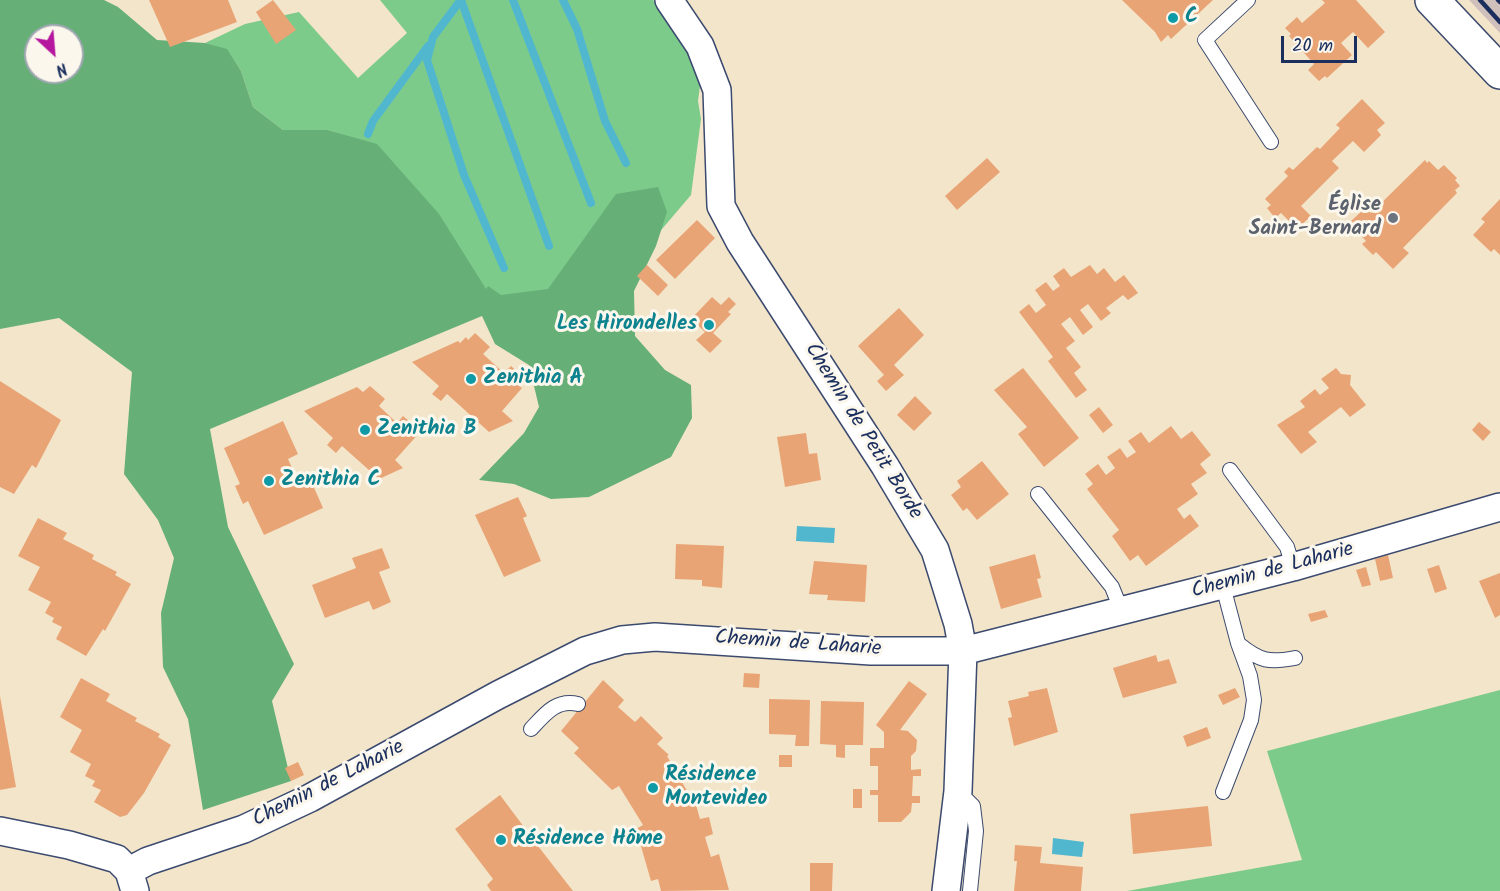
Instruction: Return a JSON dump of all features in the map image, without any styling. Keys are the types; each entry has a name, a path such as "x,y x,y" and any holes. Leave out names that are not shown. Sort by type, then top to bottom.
{"street":[{"name":"Chemin de Petit Borde","path":"669,0 700,46 717,90 721,206 740,242 885,466 935,550 958,624 963,651 958,791 946,891"},
{"path":"1432,0 1500,72"},
{"name":"Chemin de Laharie","path":"132,881 148,861 244,829 310,798 507,690 585,651 622,640 655,637 871,651 963,651 1223,586 1500,507"},
{"path":"0,831 69,845 117,859 132,881"}],"lane":[{"path":"1248,0 1205,40 1271,141"},
{"path":"1230,470 1287,547 1293,567"},
{"path":"1038,494 1112,587 1122,612"},
{"path":"1222,792 1251,720 1254,700 1251,676 1238,644 1223,586"},
{"path":"1238,644 1256,658 1277,661 1295,658"},
{"path":"531,729 550,709 567,702 578,704"},
{"path":"958,791 973,806 976,831 970,891"}],"shaded area":[{"path":"1469,0 1500,0 1500,33"}],"green space":[{"path":"0,0 104,0 118,7 157,40 205,43 227,49 241,71 253,107 283,130 328,130 377,144 439,214 486,289 488,286 501,295 548,289 616,194 658,187 667,212 656,246 634,291 635,336 665,370 691,385 692,418 671,457 589,497 551,499 514,484 479,480 524,433 539,407 529,365 495,344 482,316 210,429 228,527 294,664 272,701 291,781 203,810 188,719 163,667 161,613 174,558 158,520 124,474 132,372 59,318 0,329"},
{"path":"380,0 653,0 673,25 690,53 700,86 698,101 701,119 691,195 616,283 498,309 369,146 361,140 328,130 283,130 253,107 241,71 227,50 205,43 245,24 299,12 358,78 407,33"},
{"path":"1500,690 1500,891 1127,891 1302,860 1267,751"}],"water":[{"path":"797,526 835,528 834,543 796,541"},
{"path":"1053,838 1084,842 1082,857 1052,854"}],"building":[{"path":"149,0 228,0 237,22 170,47"},
{"path":"273,0 296,30 276,44 256,12"},
{"name":"C","path":"1122,0 1213,0 1171,39 1168,35 1161,42 1155,32"},
{"path":"1322,0 1356,0 1385,32 1368,48 1353,32 1341,43 1352,55 1327,78 1325,76 1319,81 1308,70 1314,64 1289,36 1291,34 1285,28 1297,17 1302,23 1325,3"},
{"path":"1362,99 1385,123 1377,130 1381,135 1364,152 1353,141 1332,161 1339,168 1301,206 1311,216 1297,229 1281,213 1275,218 1267,208 1271,205 1265,199 1288,176 1284,172 1289,167 1293,170 1317,147 1320,149 1340,128 1336,125"},
{"path":"987,158 1000,172 957,210 945,196"},
{"name":"Église Saint-Bernard","path":"1425,160 1438,170 1444,165 1457,178 1455,180 1460,186 1455,190 1457,193 1403,248 1409,253 1393,269 1376,252 1373,255 1362,244 1366,241 1349,223 1366,207 1371,213"},
{"path":"1500,199 1500,255 1494,249 1491,252 1473,235 1485,222 1481,219"},
{"path":"697,220 715,238 675,279 656,260"},
{"path":"647,265 668,285 658,296 637,276"},
{"path":"1090,265 1097,274 1104,268 1115,282 1124,275 1138,293 1128,300 1123,295 1106,308 1111,313 1101,321 1088,304 1080,310 1093,327 1083,335 1070,317 1061,324 1075,341 1066,348 1081,367 1074,373 1087,390 1076,398 1048,361 1053,357 1019,312 1029,304 1036,313 1046,305 1035,290 1046,282 1053,291 1060,286 1053,276 1064,268 1071,277"},
{"name":"Les Hirondelles","path":"712,297 721,305 729,297 736,304 728,312 731,314 713,333 722,341 710,353 696,340 705,332 691,319"},
{"path":"899,308 924,335 894,365 904,375 886,391 877,381 884,375 858,346"},
{"name":"Zenithia A","path":"475,333 490,347 483,354 504,373 511,366 525,379 519,386 522,388 502,411 513,421 489,432 447,394 441,401 432,394 439,386 412,362 458,341 460,343 466,337 468,340"},
{"path":"1023,368 1079,438 1044,467 1018,434 1027,427 994,390"},
{"path":"1336,368 1341,374 1351,375 1350,385 1366,405 1350,417 1341,407 1308,432 1317,442 1301,454 1277,425 1305,407 1300,401 1315,389 1320,395 1329,388 1321,379"},
{"path":"0,381 61,420 36,468 32,465 14,494 0,487"},
{"name":"Zenithia B","path":"370,386 385,399 379,406 397,423 403,416 421,431 395,460 403,468 379,479 342,446 336,453 327,445 333,438 304,411 357,387 363,392"},
{"path":"915,396 932,413 914,431 897,415"},
{"path":"1099,407 1113,425 1103,433 1089,415"},
{"name":"Zenithia C","path":"283,421 298,454 288,459 297,479 308,474 323,508 264,535 248,501 243,504 235,486 240,484 224,448"},
{"path":"1479,422 1491,432 1483,441 1472,430"},
{"path":"1171,426 1181,439 1192,431 1211,455 1200,464 1207,473 1191,484 1198,494 1177,509 1184,519 1190,514 1199,526 1146,566 1138,555 1130,561 1112,536 1119,530 1087,489 1093,484 1085,474 1098,464 1106,475 1115,468 1107,457 1120,448 1127,458 1136,452 1128,441 1141,432 1149,443"},
{"path":"806,433 809,454 817,453 821,480 785,487 777,437"},
{"path":"982,461 1009,494 977,520 967,508 963,511 951,495 961,487 957,481"},
{"path":"518,497 527,516 523,518 541,561 504,577 475,515"},
{"path":"38,518 67,533 63,539 94,555 92,559 117,572 115,575 131,584 105,631 103,629 86,656 56,639 62,627 52,622 54,618 45,613 51,602 28,590 40,567 18,556"},
{"path":"676,544 724,546 722,588 702,586 702,580 675,579"},
{"path":"382,548 390,568 379,572 391,602 373,610 369,601 325,618 312,585 356,568 352,558"},
{"path":"1035,554 1041,578 1037,579 1042,597 1001,609 989,567"},
{"path":"1388,555 1393,578 1380,581 1375,559"},
{"path":"814,561 867,565 865,602 827,600 828,595 809,594"},
{"path":"1439,565 1447,589 1435,593 1427,569"},
{"path":"1366,567 1371,585 1362,587 1356,570"},
{"path":"1500,573 1500,615 1495,618 1479,581"},
{"path":"1325,610 1328,617 1311,622 1308,614"},
{"path":"1156,655 1158,662 1169,659 1177,683 1123,698 1113,668"},
{"path":"744,673 760,674 759,688 743,687"},
{"path":"81,678 110,694 106,701 137,718 135,721 160,734 158,737 171,745 144,793 127,815 120,817 94,802 101,790 92,786 95,781 85,776 91,764 70,752 82,730 60,717"},
{"name":"Résidence Montevideo","path":"603,680 624,700 618,707 635,722 641,716 663,738 657,744 669,755 667,756 690,796 693,794 700,819 709,817 713,834 705,837 711,857 719,854 729,890 661,891 658,879 651,881 636,829 643,825 619,786 612,790 574,753 579,748 561,731"},
{"path":"909,681 927,694 900,730 908,731 917,740 916,751 911,756 911,770 921,769 921,776 913,776 912,796 920,796 920,803 912,803 911,812 901,822 878,822 878,795 870,795 870,790 878,790 878,766 870,766 870,748 884,748 884,732 876,725"},
{"path":"1047,688 1058,732 1014,746 1008,718 1012,717 1008,701 1029,696 1028,692"},
{"path":"1235,688 1240,697 1223,705 1218,695"},
{"path":"0,696 16,787 0,790"},
{"path":"769,699 810,700 809,746 795,746 796,735 769,734"},
{"path":"821,701 864,702 863,745 845,745 845,758 836,757 836,745 820,744"},
{"path":"1207,727 1211,738 1187,747 1183,736"},
{"path":"779,755 792,755 792,767 779,767"},
{"path":"298,762 304,775 291,781 285,768"},
{"path":"853,789 862,789 862,808 853,808"},
{"name":"Résidence Hôme","path":"500,795 530,835 533,833 541,844 538,846 573,891 491,891 487,885 493,879 455,829"},
{"path":"1208,806 1212,846 1133,854 1130,814"},
{"path":"1015,845 1042,847 1040,863 1083,867 1081,891 1014,891 1017,861 1014,861"},
{"path":"810,863 833,863 832,891 810,891"}],"waterway":[{"path":"461,0 549,246"},
{"path":"513,0 591,203"},
{"path":"563,0 577,29 605,121 626,163"},
{"path":"460,1 433,37 427,60 464,175 504,268"},
{"path":"368,134 373,121 428,46"}],"railway":[{"path":"1480,0 1500,22"}],"place":[{"name":"C","path":"1173,18"},
{"name":"Église Saint-Bernard","path":"1393,218"},
{"name":"Les Hirondelles","path":"709,325"},
{"name":"Zenithia A","path":"471,379"},
{"name":"Zenithia B","path":"365,430"},
{"name":"Zenithia C","path":"269,481"},
{"name":"Résidence Montevideo","path":"653,788"},
{"name":"Résidence Hôme","path":"501,840"}]}
